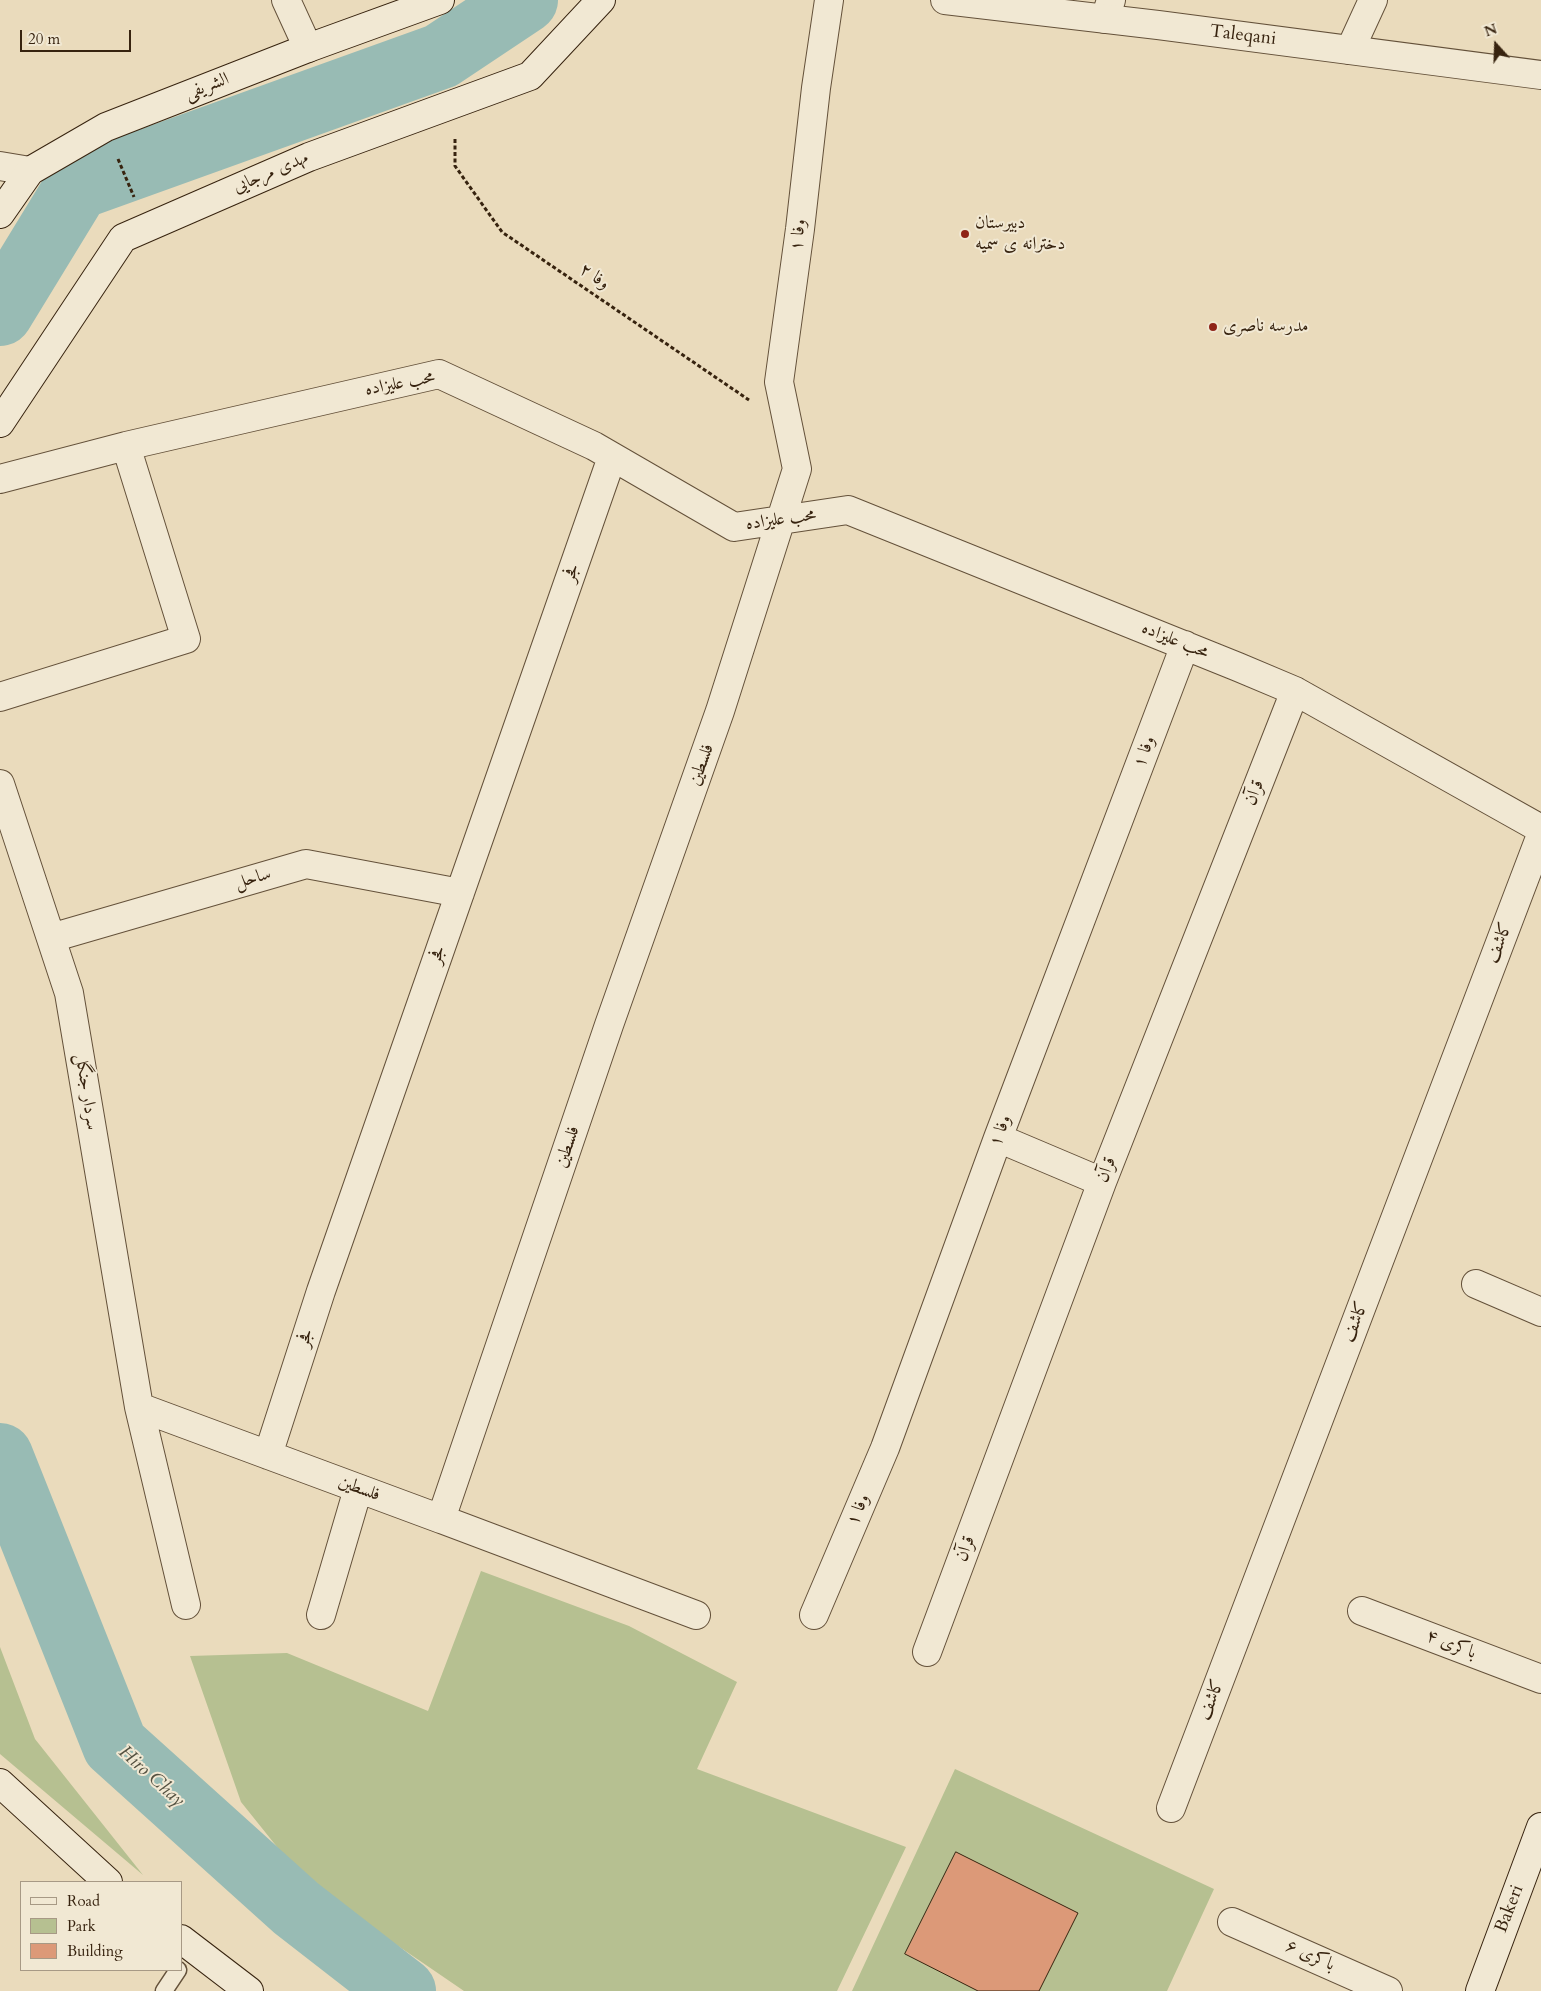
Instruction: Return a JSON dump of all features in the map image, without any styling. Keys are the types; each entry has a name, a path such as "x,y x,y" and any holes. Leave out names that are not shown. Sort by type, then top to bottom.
{"street":[{"path":"286,0 308,48"},
{"name":"الشریفی","path":"0,214 30,171 106,127 308,48 440,0"},
{"name":"مهدی مرجایی","path":"1,422 123,238 309,157 530,76 601,0"},
{"name":"وفا ۱","path":"797,469 779,382 829,0"},
{"name":"Taleqani","path":"945,0 1108,9 1350,50 1541,75"},
{"path":"1350,50 1373,0"},
{"path":"0,166 30,171"},
{"name":"محب علیزاده","path":"0,479 126,446 439,374 594,446 734,527 848,510 1185,645 1295,691 1541,829"},
{"path":"0,697 186,639 126,446"},
{"name":"فجر","path":"268,1455 321,1291 612,457"},
{"name":"فلسطین","path":"138,1407 441,1519 609,1025 720,712 797,469"},
{"name":"وفا ۱","path":"814,1615 885,1448 998,1138 1185,645"},
{"name":"قرآن","path":"927,1652 1102,1182 1295,691"},
{"name":"سردار جنگل","path":"0,784 69,993 138,1407 186,1605"},
{"name":"کاشف","path":"1171,1808 1541,835"},
{"name":"ساحل","path":"51,938 306,864 460,893"},
{"path":"998,1138 1102,1182"},
{"path":"1476,1284 1541,1312"},
{"path":"321,1615 358,1489"},
{"path":"441,1519 696,1615"},
{"name":"باکری ۴","path":"1362,1611 1541,1679"},
{"path":"0,1783 107,1881"},
{"name":"Bakeri","path":"1480,1991 1541,1827"},
{"name":"باکری ۶","path":"1232,1922 1388,1991"},
{"path":"184,1955 248,1991"}],"lane":[{"path":"164,1991 175,1971"}],"path":[{"name":"وفا ۲","path":"455,104 456,166 502,232 788,427"},
{"path":"106,127 146,228"}],"green space":[{"path":"481,1571 629,1626 737,1682 697,1769 906,1847 837,1991 464,1991 306,1883 241,1802 190,1656 287,1653 428,1711"},
{"path":"0,1647 35,1739 143,1875 0,1754"},
{"path":"955,1769 1214,1889 1167,1991 852,1991"}],"building":[{"path":"956,1852 1078,1913 1039,1991 978,1991 905,1954"}],"waterway":[{"path":"0,313 77,187 441,56 525,0"},
{"name":"Hiro Chay","path":"0,1456 115,1745 296,1908 403,1991"}],"place":[{"name":"دبیرستان دخترانه ی سمیه","path":"965,234"},
{"name":"مدرسه ناصری","path":"1213,327"}]}
